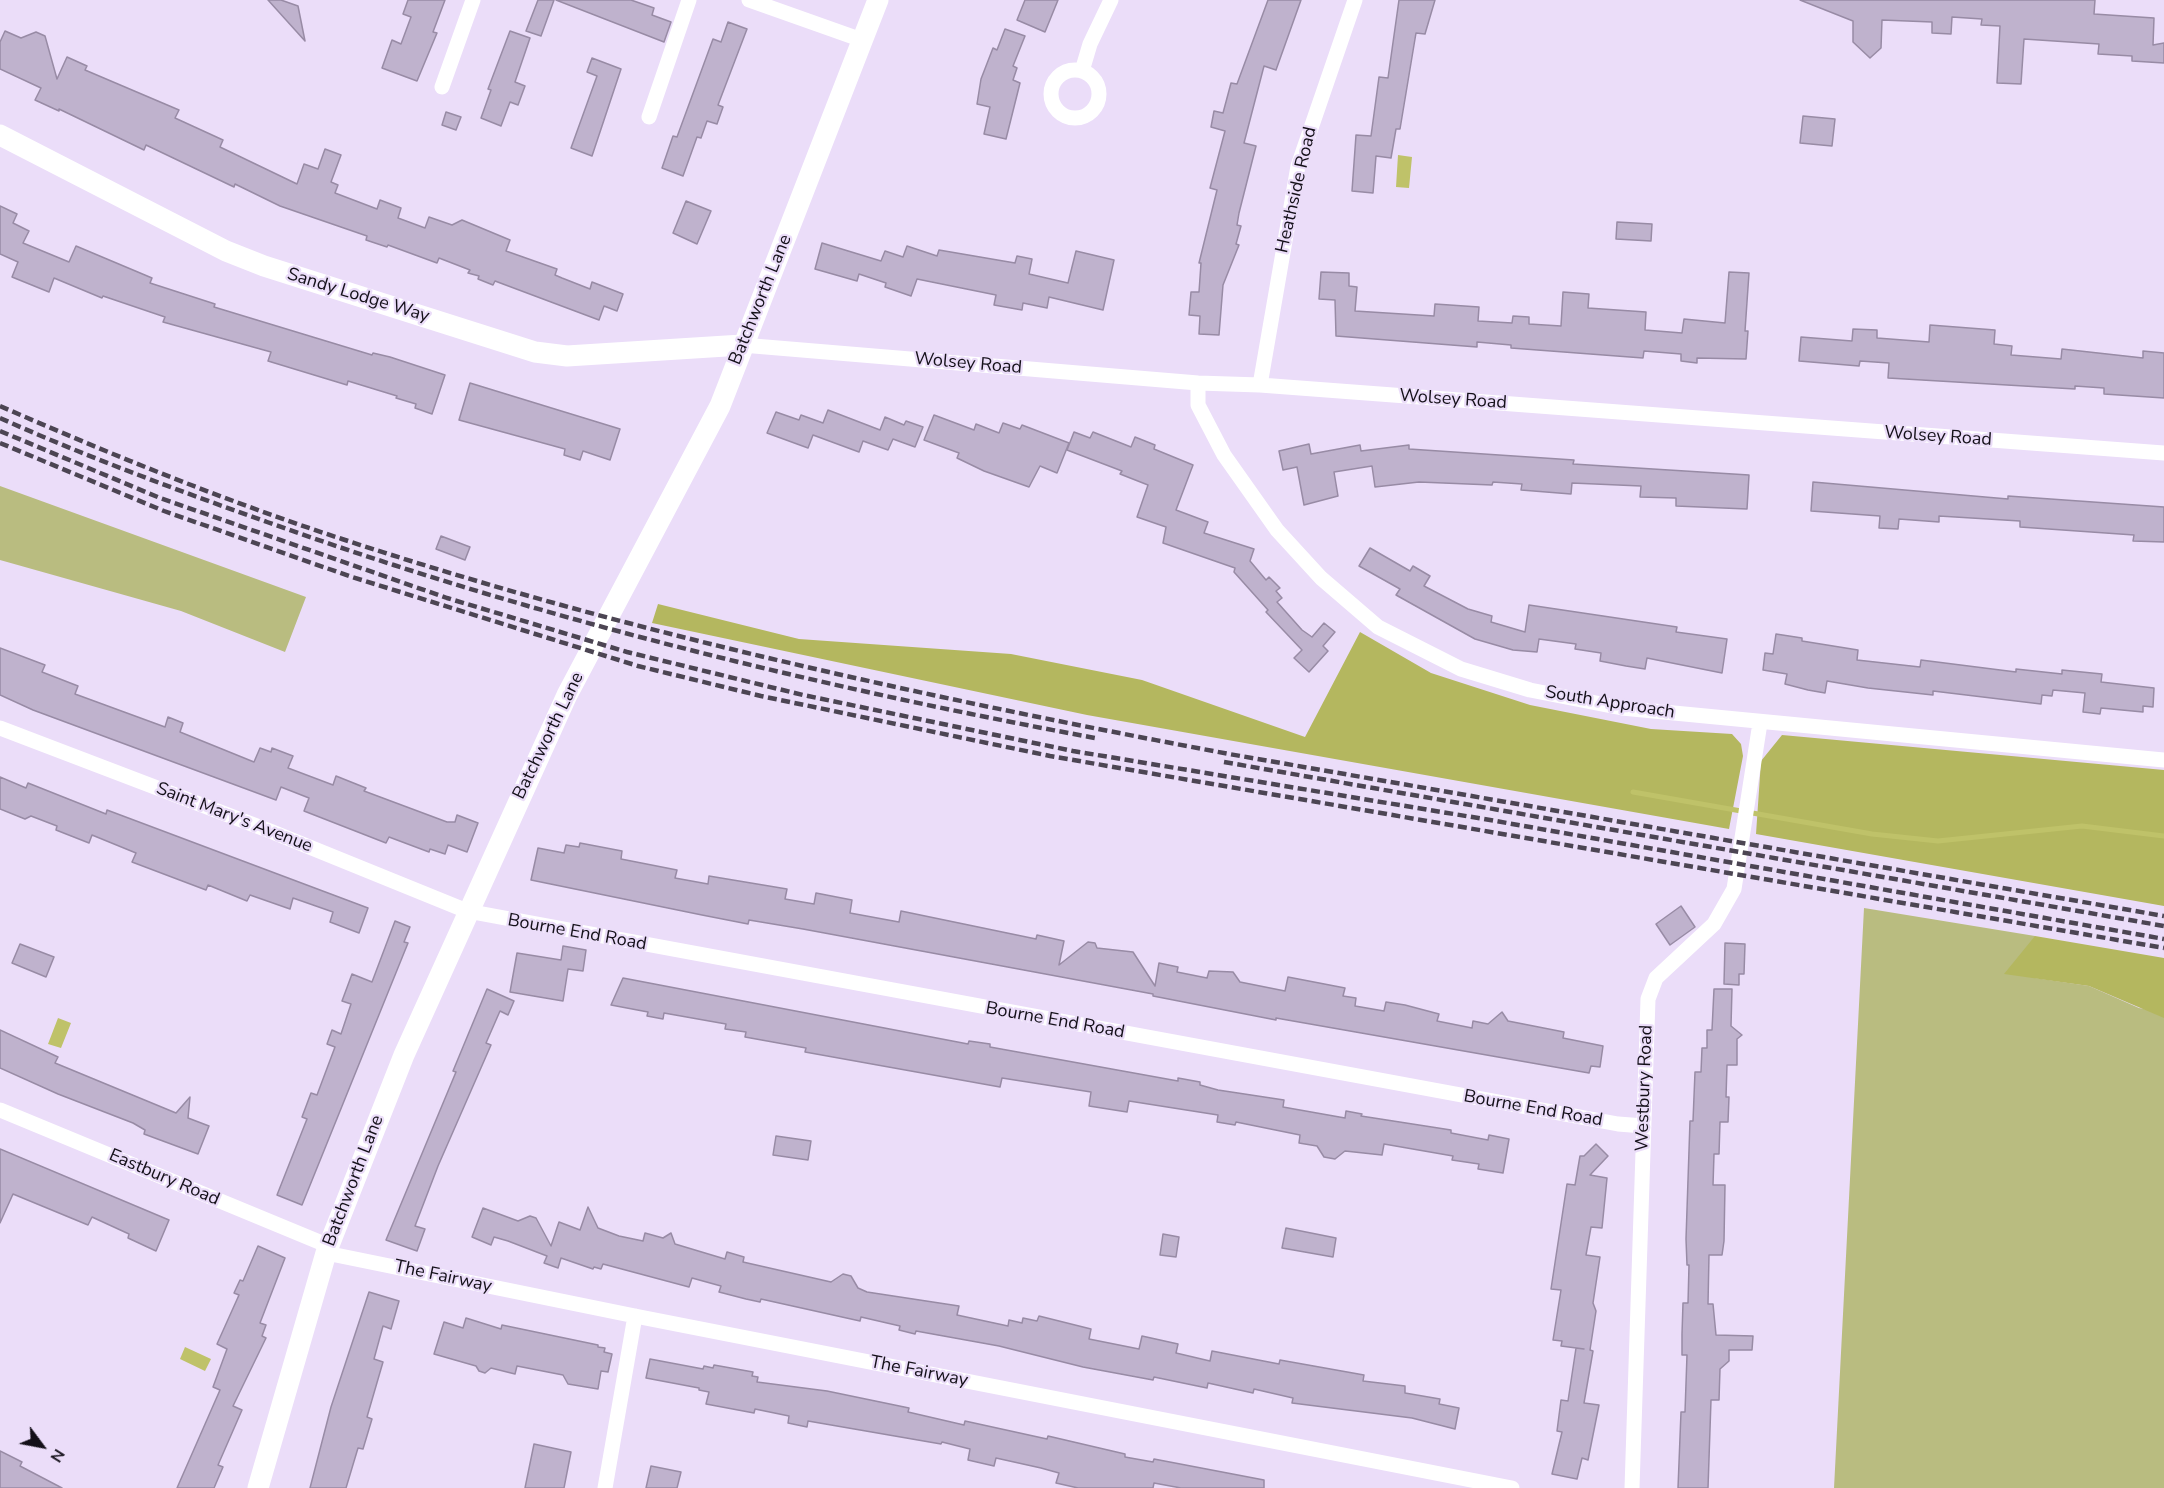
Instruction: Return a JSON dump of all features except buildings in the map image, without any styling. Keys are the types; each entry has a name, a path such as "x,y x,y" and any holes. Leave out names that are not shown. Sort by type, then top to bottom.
{"street":[{"path":"442,87 473,0"},
{"path":"649,117 689,0"},
{"path":"750,0 862,40"},
{"name":"Batchworth Lane","path":"258,1488 328,1250 404,1054 567,695 720,406 878,0"},
{"path":"1082,71 1090,44 1111,0"},
{"name":"Heathside Road","path":"1260,385 1298,166 1354,0"},
{"name":"Sandy Lodge Way","path":"0,135 226,251 275,270 535,352 567,356 742,345"},
{"name":"Wolsey Road","path":"742,345 1198,383 1260,385 2164,453"},
{"name":"South Approach","path":"1198,383 1198,405 1224,455 1256,503 1321,578 1378,627 1461,669 1530,690 1622,708 2164,760"},
{"name":"Westbury Road","path":"1632,1488 1650,988 1664,969 1714,924 1734,889 1760,723"},
{"name":"Saint Mary's Avenue","path":"0,729 270,831 467,911"},
{"name":"Bourne End Road","path":"467,911 1618,1124 1644,1126"},
{"name":"Eastbury Road","path":"0,1110 328,1250"},
{"name":"The Fairway","path":"328,1250 635,1316 1512,1488"},
{"path":"605,1488 635,1316"}],"shaded area":[{"path":"1398,155 1412,157 1409,188 1396,187"},
{"path":"0,486 306,597 285,652 181,611 0,560"},
{"path":"658,604 799,639 1011,654 1142,680 1305,737 1360,632 1431,673 1530,705 1651,729 1732,734 1741,744 1743,756 1729,829 1087,715 652,623"},
{"path":"1782,735 2164,770 2164,906 1756,834 1761,761"},
{"path":"1864,908 2035,936 2035,978 2089,986 2139,1008 2164,1013 2164,1488 1834,1488"},
{"path":"2035,936 2164,958 2164,1018 2089,986 2004,974"},
{"path":"58,1018 71,1023 61,1048 48,1044"},
{"path":"185,1347 211,1359 205,1371 180,1359"}],"waterway":[{"path":"1633,792 1872,834 1938,841 2082,826 2164,836"}],"railway":[{"path":"0,406 170,477 342,539 560,605 782,661 1005,710 1229,754 2164,916"},
{"path":"0,418 99,460 200,498 368,557 470,589 573,619 780,672 885,696 1095,738"},
{"path":"0,431 160,498 447,598 627,652 803,695 1073,751 1490,820 2164,939"},
{"path":"0,443 164,511 349,576 638,666 761,696 1050,756 2164,948"},
{"path":"1224,762 2164,926"}]}
